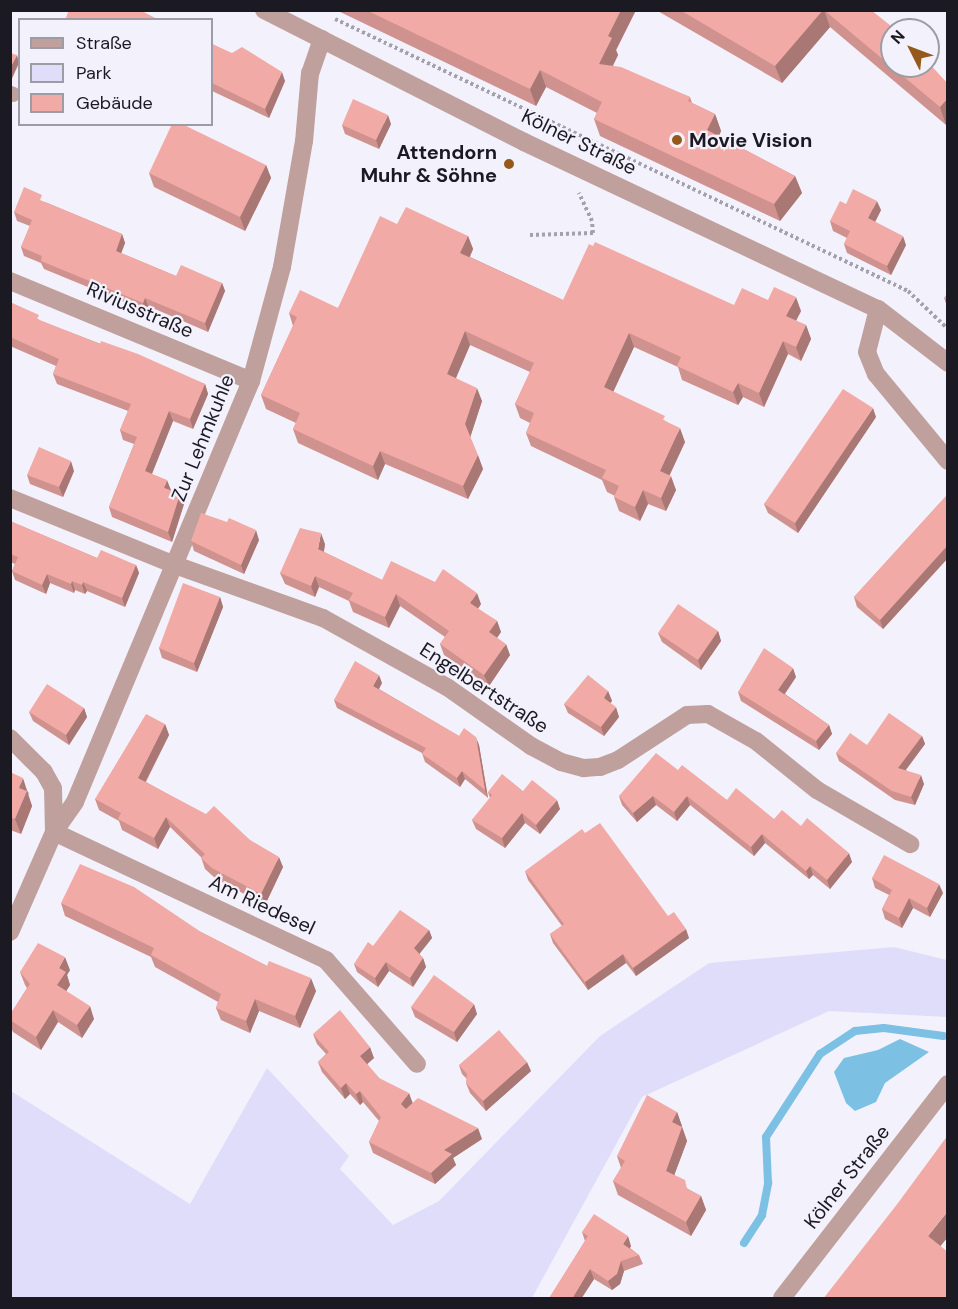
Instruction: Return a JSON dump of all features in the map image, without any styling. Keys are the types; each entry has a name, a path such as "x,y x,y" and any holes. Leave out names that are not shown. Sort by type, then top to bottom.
{"street":[{"name":"Kölner Straße","path":"264,10 288,17 322,39 563,160 878,309 948,363"},
{"name":"Zur Lehmkuhle","path":"54,832 75,802 251,381 282,267 304,141 310,73 322,39"},
{"name":"Riviusstraße","path":"10,281 251,381"},
{"path":"878,309 867,352 876,374 948,461"},
{"name":"Engelbertstraße","path":"10,498 175,565 323,618 447,687 531,746 561,762 585,768 600,767 618,760 687,715 708,714 756,741 817,790 910,844"},
{"path":"10,738 44,772 53,788 54,832 10,932"},
{"name":"Am Riedesel","path":"54,832 326,960 417,1064"},
{"name":"Kölner Straße","path":"783,1299 948,1084"}],"path":[{"path":"326,15 908,291 948,329"},
{"path":"530,235 593,233 592,221 563,160"}],"green space":[{"path":"894,947 947,960 947,1017 829,1011 642,1097 532,1298 11,1298 11,1091 190,1204 267,1068 349,1156 340,1169 393,1225 439,1201 600,1036 709,963"}],"water":[{"path":"900,1039 929,1052 885,1083 876,1102 855,1111 846,1103 834,1072 844,1058 878,1050"}],"building":[{"path":"69,10 140,10 155,18 66,18"},
{"path":"366,10 621,10 608,36 612,38 599,64 621,67 690,97 688,101 715,114 707,130 795,176 774,204 594,119 602,102 540,70 530,89"},
{"path":"680,10 823,10 775,66"},
{"path":"824,10 871,10 881,18 880,57"},
{"path":"213,44 232,53 242,47 282,72 265,109 213,83"},
{"path":"10,53 17,55 10,68"},
{"path":"940,75 948,84 948,98 940,107 905,78 940,78"},
{"path":"353,99 388,115 376,140 342,125"},
{"path":"171,126 186,126 266,165 240,217 149,173"},
{"path":"24,187 42,195 40,200 122,234 116,251 176,276 181,265 222,283 205,323 145,298 143,303 41,261 42,256 21,247 32,220 14,212"},
{"path":"853,189 877,201 868,218 903,236 887,266 844,244 850,231 830,221 840,201 846,204"},
{"path":"406,207 468,236 460,253 563,300 589,244 593,246 595,242 734,305 742,288 768,300 774,287 796,297 786,316 806,325 796,347 783,341 759,393 738,383 733,392 677,366 681,357 629,333 604,387 665,416 663,420 680,428 660,471 671,476 661,498 643,490 635,507 614,497 619,486 602,478 606,470 526,433 534,413 515,404 534,363 465,331 447,374 477,388 465,424 478,455 463,486 380,451 373,466 293,429 300,413 261,395 297,317 289,313 300,290 338,308 380,216 397,224"},
{"path":"10,302 39,315 37,319 100,344 101,341 138,354 205,384 190,419 169,411 145,471 167,480 164,488 180,494 168,532 109,507 137,437 120,430 131,404 53,374 59,359 10,337"},
{"path":"843,389 873,408 795,523 764,504"},
{"path":"39,447 71,461 59,487 27,475"},
{"path":"948,494 948,545 880,620 854,597"},
{"path":"201,513 227,522 229,518 256,530 241,565 191,541"},
{"path":"10,521 97,558 101,550 136,565 122,598 83,582 82,585 72,581 71,584 47,574 42,585 12,571 18,557 10,554"},
{"path":"300,528 321,533 318,549 382,580 391,561 435,582 443,569 477,593 470,603 497,621 489,632 506,644 484,675 440,644 449,631 396,594 385,617 349,600 353,593 315,576 311,586 280,573"},
{"path":"183,583 220,597 194,663 159,648"},
{"path":"678,604 718,631 698,660 658,633"},
{"path":"764,648 793,668 778,690 829,725 816,741 738,692"},
{"path":"355,661 379,675 373,686 459,736 464,728 476,737 485,790 462,771 457,778 422,754 426,748 334,700"},
{"path":"588,675 608,691 604,698 616,707 601,727 564,704"},
{"path":"47,684 84,708 66,735 29,712"},
{"path":"889,713 922,736 898,768 921,775 911,797 892,791 836,753 850,733 867,745"},
{"path":"146,714 165,724 138,778 206,814 214,806 250,840 279,857 261,894 212,868 201,858 205,854 166,817 154,838 118,819 121,813 95,799"},
{"path":"656,753 678,770 682,765 727,800 736,788 774,819 782,810 801,826 807,818 849,853 827,880 810,866 806,871 762,834 751,847 687,796 674,812 653,796 633,813 619,796"},
{"path":"10,772 23,778 19,788 27,791 15,819 10,817"},
{"path":"502,774 523,791 532,780 557,800 536,825 522,813 502,838 472,820 492,795 488,792"},
{"path":"600,823 668,916 674,912 686,929 633,968 623,954 585,982 550,934 564,924 525,871 582,829 585,833"},
{"path":"884,855 939,884 927,908 909,898 899,918 882,909 892,890 872,878"},
{"path":"80,864 134,887 201,932 267,966 269,961 311,978 295,1016 255,999 246,1021 216,1008 221,994 151,955 154,948 61,903"},
{"path":"400,910 429,930 414,948 423,958 410,978 386,962 375,978 354,964 368,942 373,946"},
{"path":"38,943 65,957 59,968 66,972 57,985 90,1006 77,1025 53,1010 36,1037 10,1020 10,1015 30,984 20,972"},
{"path":"434,975 474,1004 454,1032 411,1007"},
{"path":"340,1010 370,1047 360,1056 379,1078 409,1093 401,1104 406,1109 418,1098 478,1128 444,1150 452,1154 431,1173 369,1142 381,1117 360,1091 356,1094 346,1083 341,1088 318,1062 329,1052 313,1034"},
{"path":"499,1030 527,1062 483,1101 466,1083 467,1074 459,1065"},
{"path":"647,1095 677,1112 672,1122 682,1127 666,1171 685,1180 687,1189 701,1196 686,1222 613,1181 625,1161 617,1156"},
{"path":"948,1135 948,1211 928,1236 948,1252 948,1299 823,1299 898,1203"},
{"path":"594,1214 628,1236 623,1244 639,1255 621,1261 617,1274 608,1281 590,1269 572,1299 550,1299 588,1236 582,1232"}],"waterway":[{"path":"744,1243 762,1215 768,1183 766,1137 820,1054 855,1031 884,1028 943,1036"}],"place":[{"name":"Movie Vision","path":"677,140"},
{"name":"Attendorn Muhr & Söhne","path":"509,164"}]}
